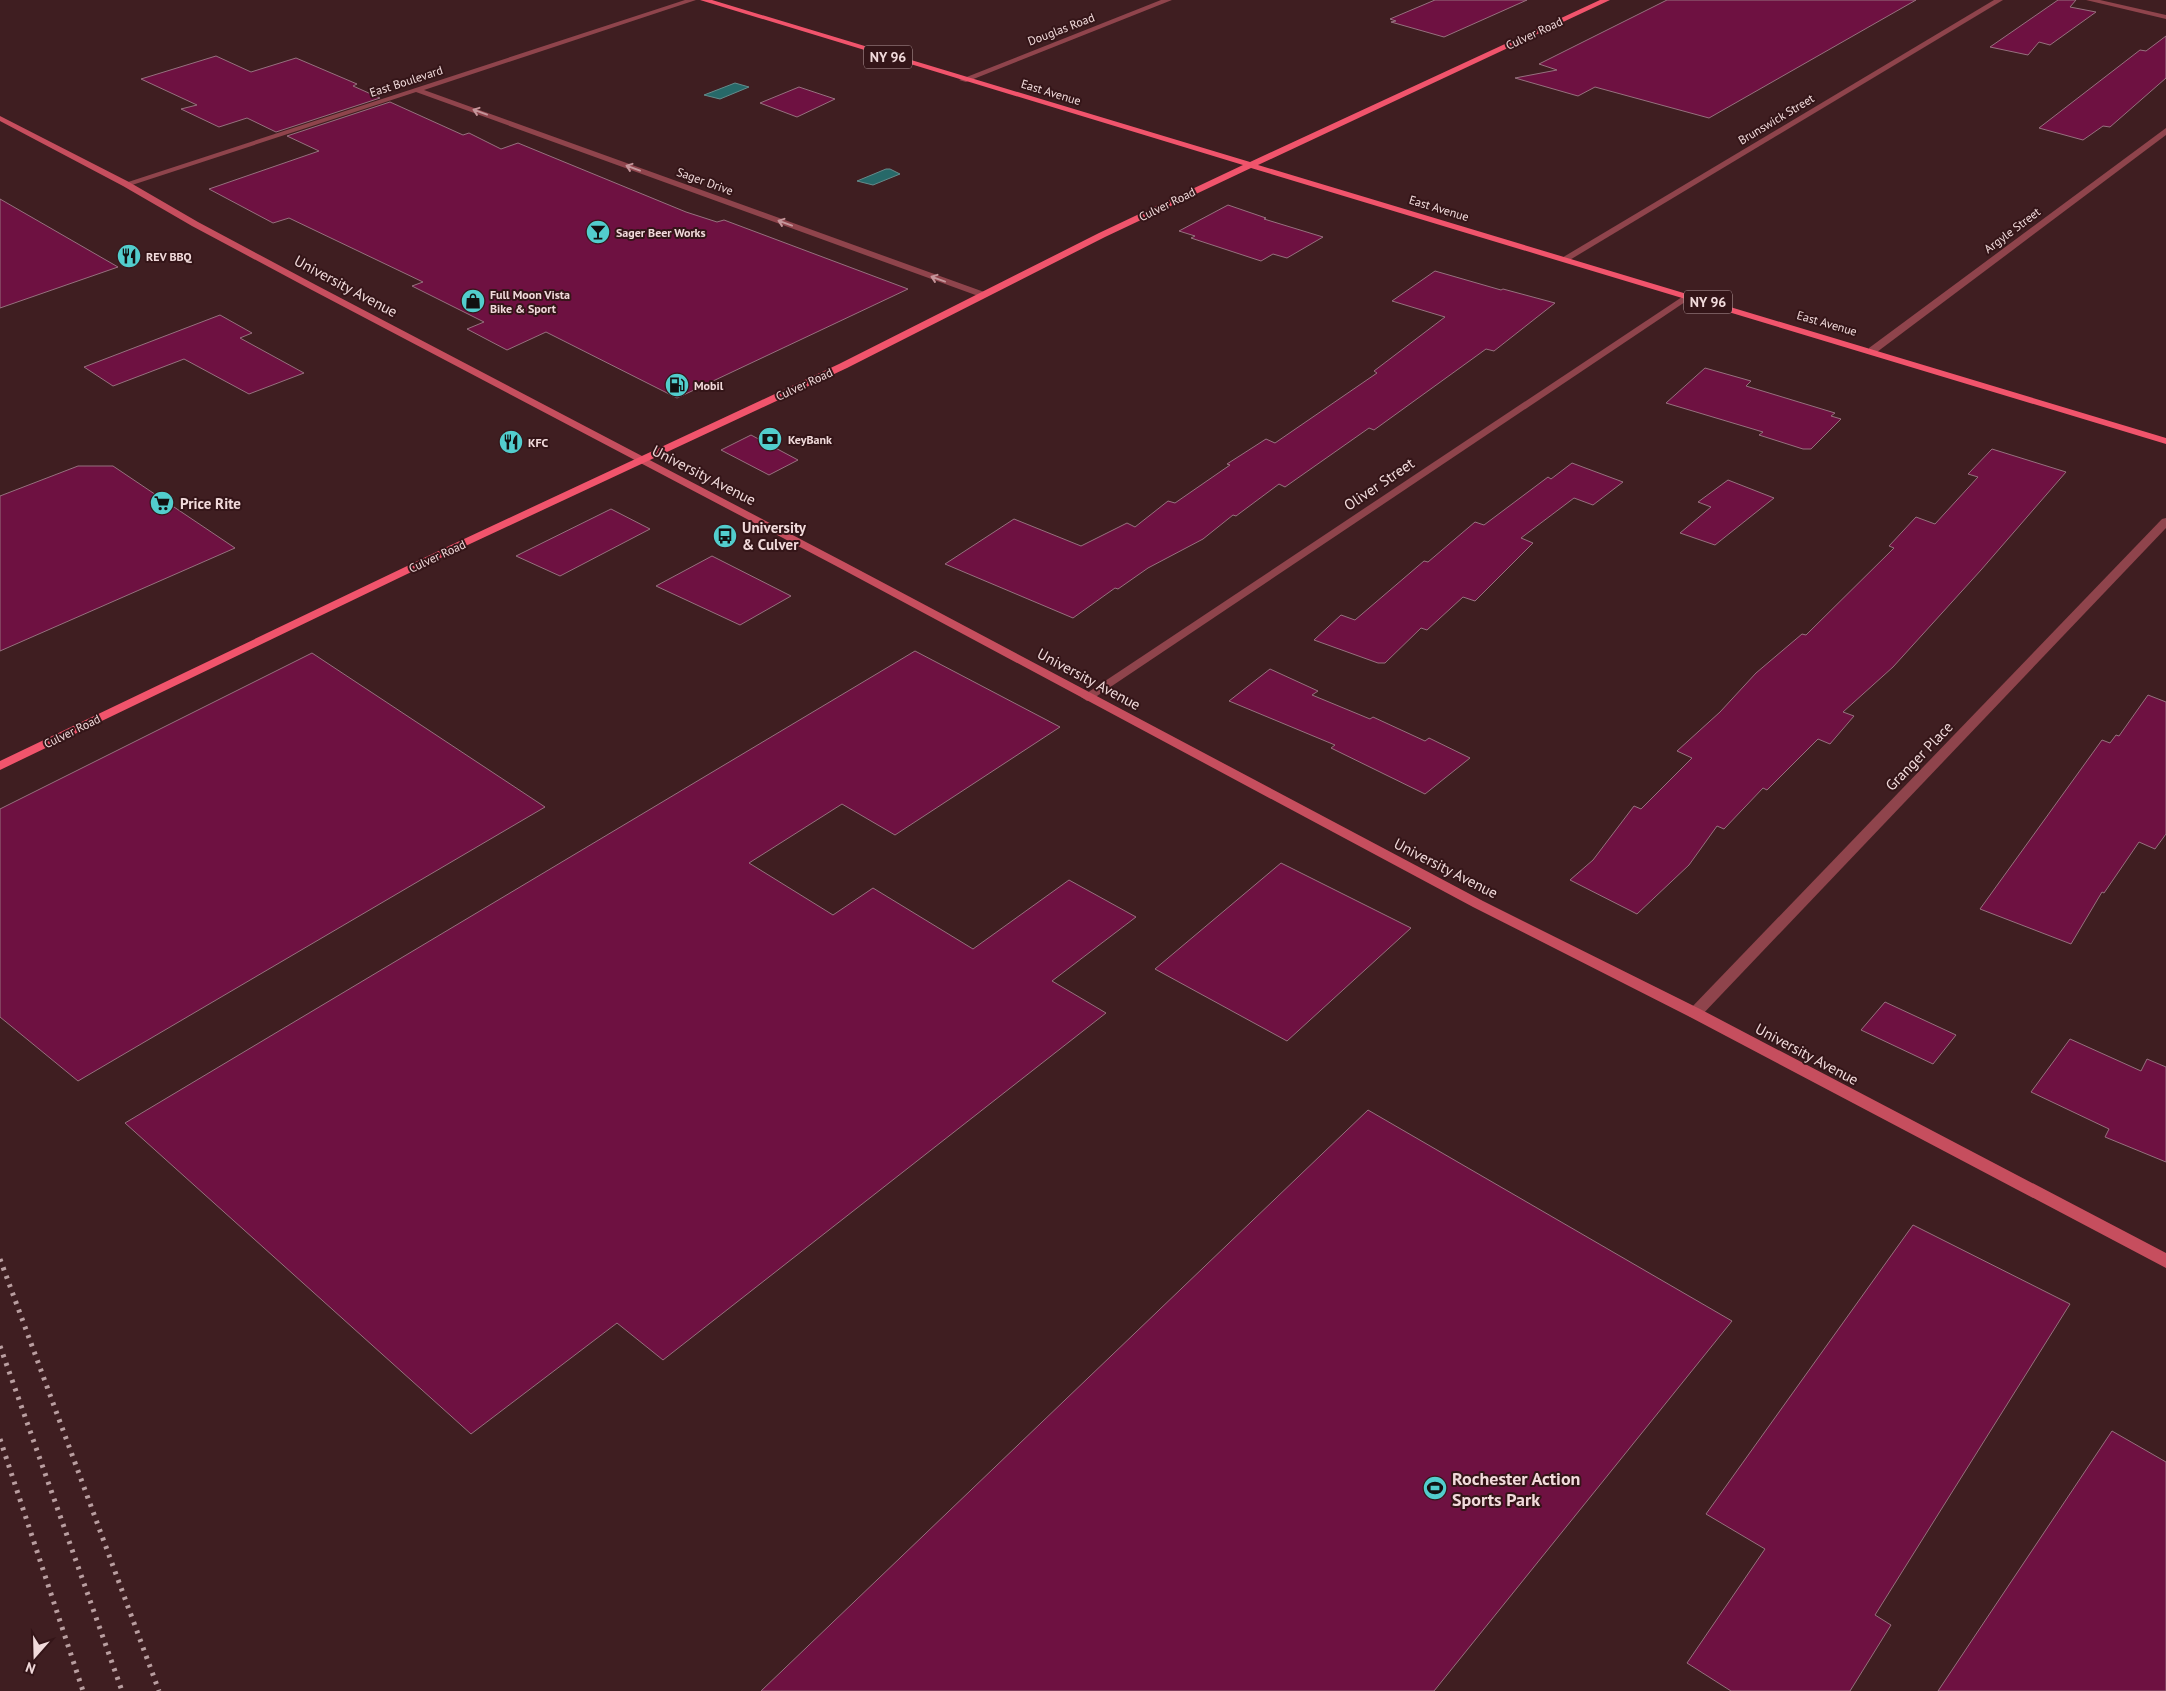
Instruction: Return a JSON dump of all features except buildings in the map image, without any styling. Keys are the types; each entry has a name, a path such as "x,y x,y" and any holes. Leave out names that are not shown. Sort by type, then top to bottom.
{"main road":[{"name":"East Avenue","path":"704,0 963,80 1872,350 2166,441"},
{"name":"Culver Road","path":"0,766 638,460 844,366 1102,235 1606,0"},
{"name":"University Avenue","path":"0,118 638,460 765,524 1469,899 1695,1013 2166,1261"}],"street":[{"name":"East Boulevard","path":"126,184 692,0"},
{"name":"Douglas Road","path":"963,80 1168,0"},
{"name":"Brunswick Street","path":"1566,259 1999,0"},
{"path":"2090,0 2166,17"},
{"name":"Sager Drive","path":"417,90 984,295"},
{"name":"Argyle Street","path":"1872,350 2166,131"},
{"name":"Oliver Street","path":"1087,697 1688,296"},
{"name":"Granger Place","path":"1695,1013 2166,521"}],"water":[{"path":"735,83 749,87 720,99 704,95"},
{"path":"886,169 900,174 873,185 857,181"}],"railway":[{"path":"0,1259 159,1691"},
{"path":"0,1346 122,1691"},
{"path":"0,1439 83,1691"}],"place":[{"name":"Sager Beer Works","path":"598,232"},
{"name":"REV BBQ","path":"129,256"},
{"name":"Full Moon Vista Bike & Sport","path":"473,301"},
{"name":"Mobil","path":"677,385"},
{"name":"KeyBank","path":"770,439"},
{"name":"KFC","path":"511,442"},
{"name":"Price Rite","path":"162,503"},
{"name":"University & Culver","path":"725,536"},
{"name":"Rochester Action Sports Park","path":"1435,1488"}]}
